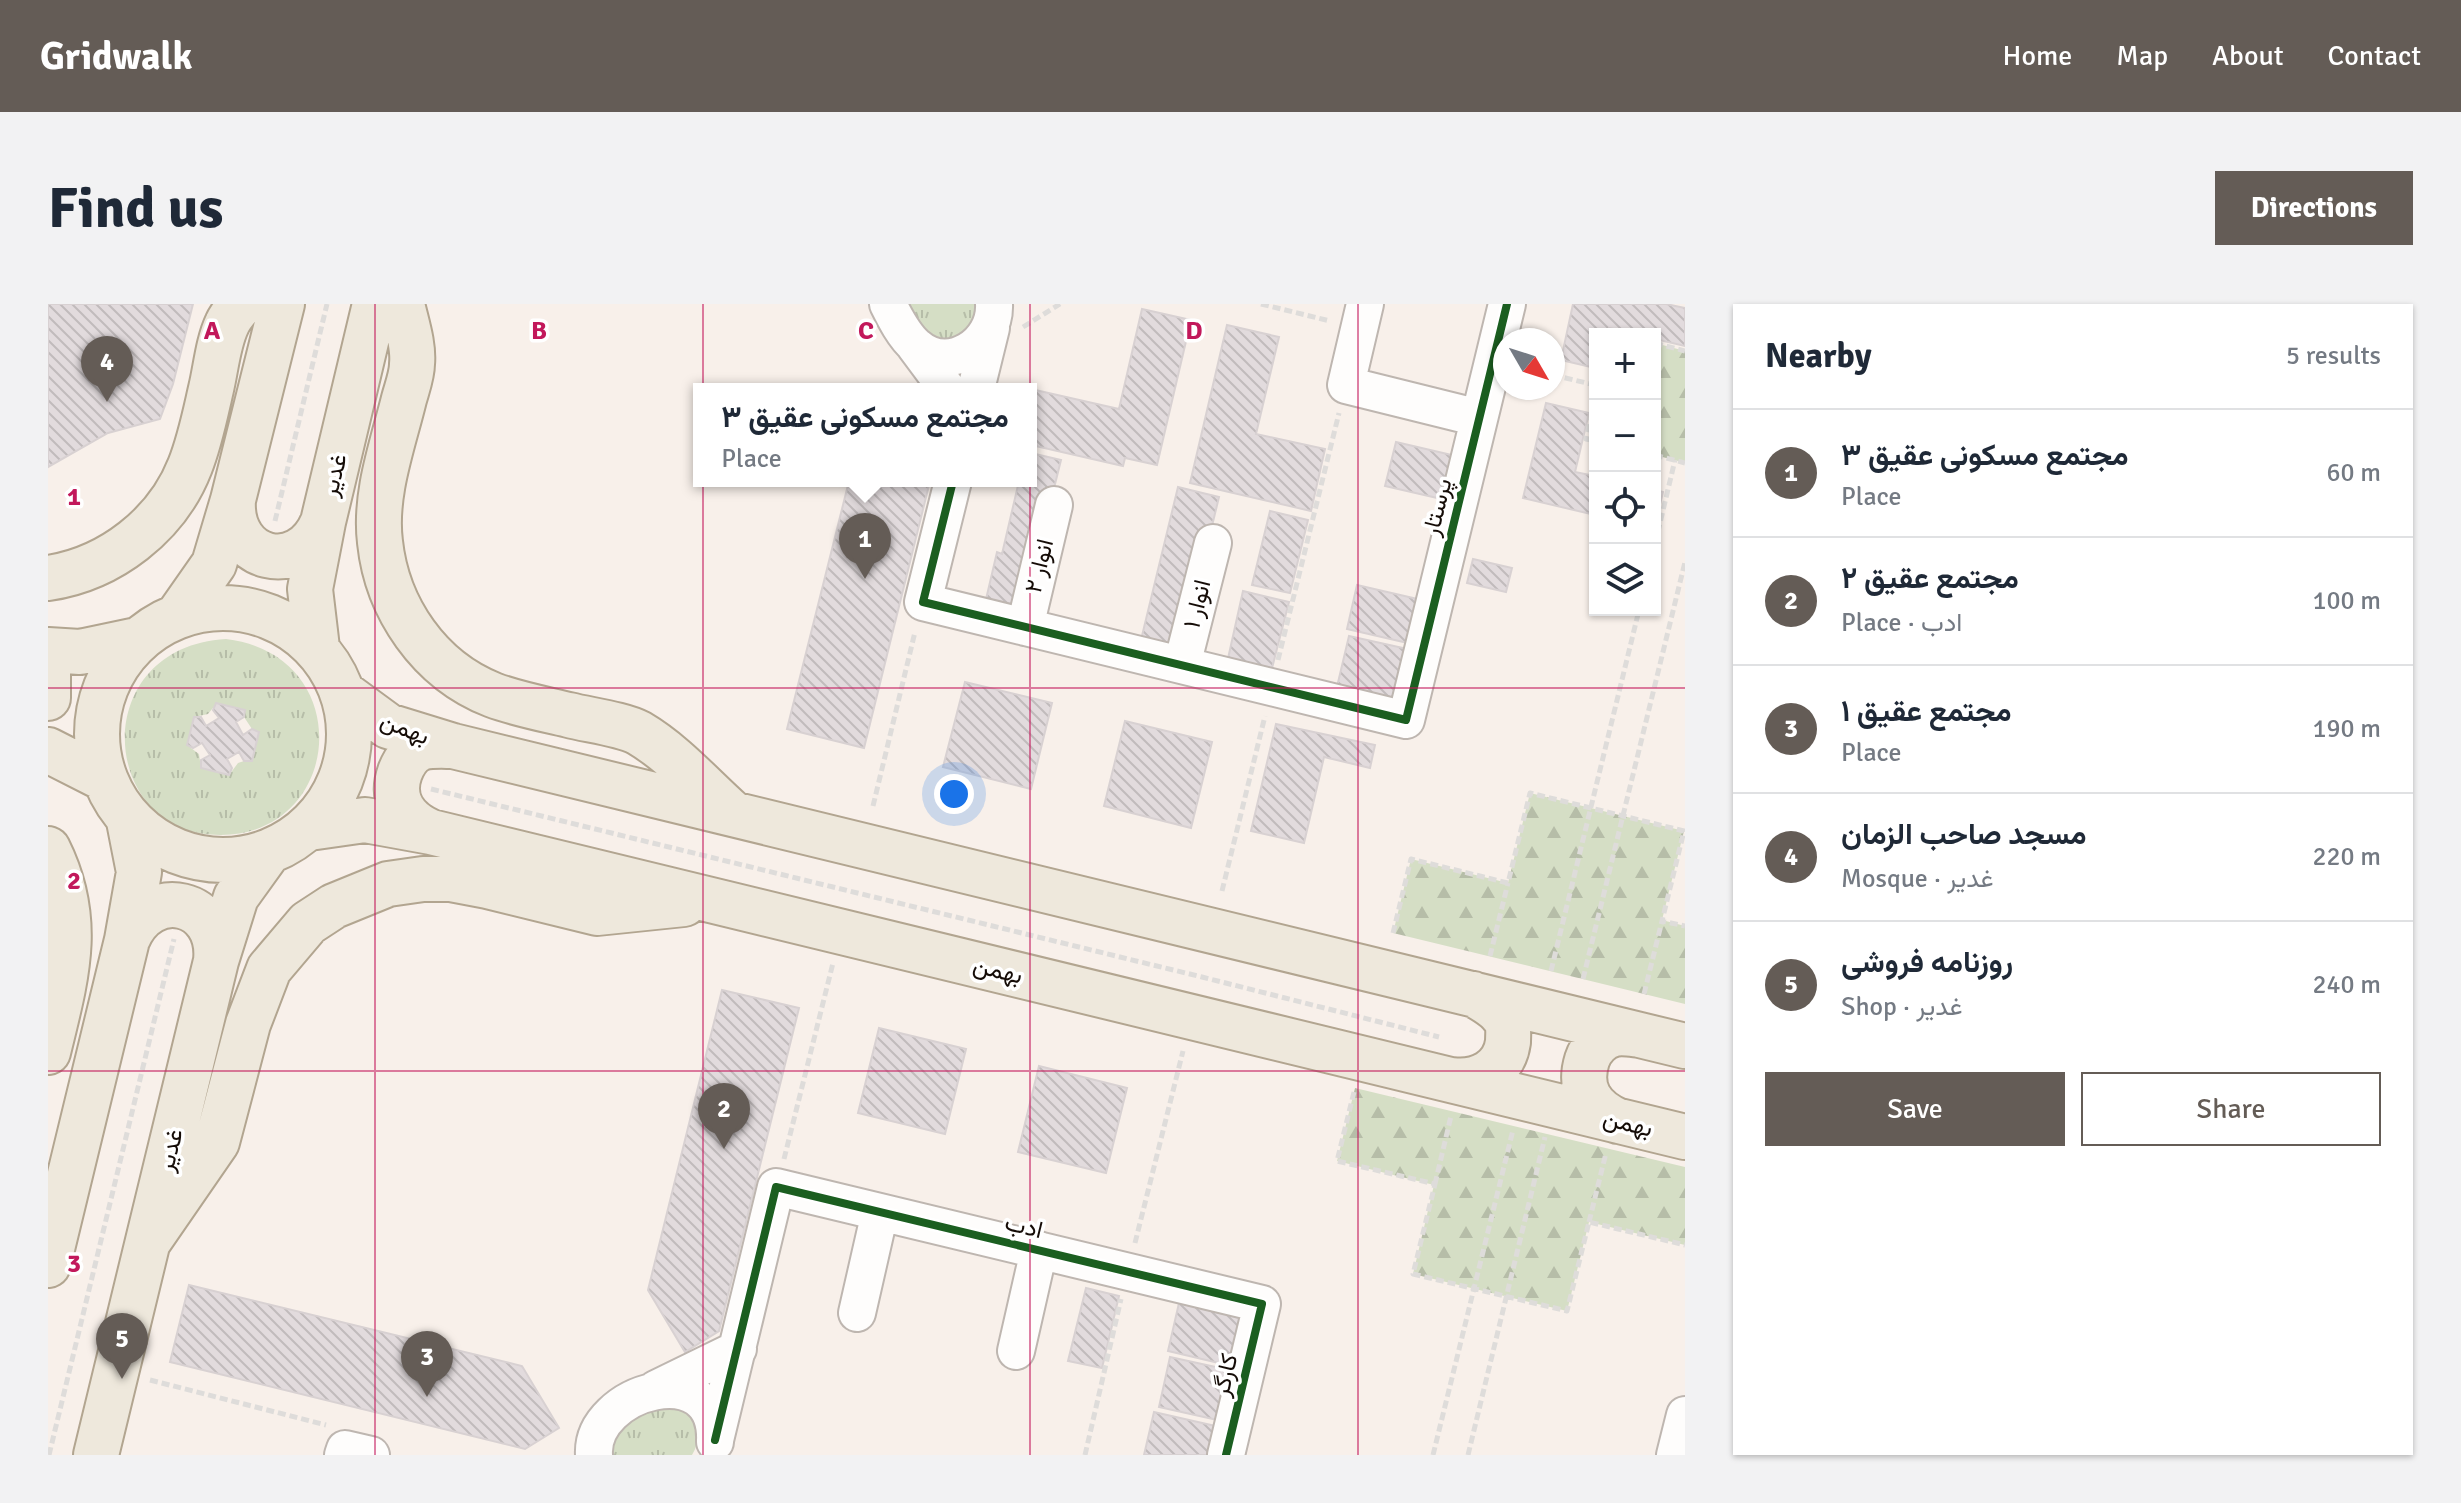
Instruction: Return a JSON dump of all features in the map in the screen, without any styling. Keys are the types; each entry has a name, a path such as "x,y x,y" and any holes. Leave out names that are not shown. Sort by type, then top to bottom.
{"main road":[{"path":"48,578 90,567 115,554 139,537 168,505 190,467 227,322 241,304"},
{"path":"179,614 214,564 282,304"},
{"name":"غدیر","path":"317,648 310,589 375,304"},
{"path":"402,304 413,362 384,481 379,510 379,539 393,595 406,620 423,644 443,664 466,681 492,694 637,732 677,762 732,814"},
{"path":"233,500 235,528 243,541 267,556 281,557 308,546 323,522"},
{"path":"48,1265 127,940 139,872 129,821 103,778 96,742 99,704 113,670 137,640 179,614 216,607 253,610 288,624 317,648 343,693 350,727 347,764 333,799 309,828 267,854 230,862 193,858 158,844 129,821"},
{"path":"48,650 80,652 137,640"},
{"path":"48,674 48,698"},
{"name":"بهمن","path":"343,693 388,726 453,746 732,814 1482,975 1642,1014 1685,1046"},
{"path":"431,832 418,827 399,805 397,781 403,764 411,754 421,748 453,746"},
{"path":"48,750 103,778"},
{"name":"بهمن","path":"309,828 365,820 431,832 1450,1077 1612,1135 1685,1137"},
{"path":"48,849 66,894 70,923 66,980 48,1052"},
{"name":"غدیر","path":"96,1455 216,961 236,897 267,854"},
{"path":"148,1242 217,1142 248,1024 269,969 308,923 334,906 388,884 423,879 450,879 487,886 597,913 711,900"},
{"path":"127,940 142,915 168,904 182,906 196,911 207,920 214,933 216,961"},
{"path":"1450,1077 1466,1082 1480,1079 1506,1055 1509,1032 1482,975"},
{"path":"1612,1135 1605,1115 1586,1094 1583,1073 1590,1052 1599,1041 1642,1014"},
{"path":"48,1161 59,1220"}],"street":[{"path":"888,304 943,383"},
{"name":"پرستار","path":"1272,687 1406,720 1507,304"},
{"path":"915,346 942,358 971,351 983,341 998,313"},
{"path":"978,383 998,313"},
{"path":"1362,316 1346,385 1479,418"},
{"path":"952,487 923,602 1272,687"},
{"name":"انوار ۲","path":"1025,627 1054,505"},
{"name":"انوار ۱","path":"1182,665 1213,543"},
{"path":"713,1451 776,1187"},
{"name":"ادب","path":"776,1187 1262,1304"},
{"path":"857,1313 880,1212"},
{"path":"1016,1351 1039,1250"},
{"name":"کارگر","path":"1226,1455 1262,1304"},
{"path":"579,1455 616,1411 738,1349"},
{"path":"656,1389 686,1391 699,1399 714,1425 713,1451"},
{"path":"1675,1455 1685,1415"},
{"path":"594,1455 598,1433 606,1420"}],"path":[{"path":"267,556 327,304"},
{"path":"1261,304 1362,316"},
{"path":"1661,345 1685,351"},
{"path":"1565,378 1589,384"},
{"path":"1222,891 1346,385"},
{"path":"1661,456 1685,463"},
{"path":"1661,519 1675,460"},
{"path":"1583,979 1685,562"},
{"path":"873,806 923,602"},
{"path":"1551,971 1638,616"},
{"path":"397,781 1202,977 1450,1077 1435,1184 1413,1274 1567,1311 1612,1135"},
{"path":"1482,975 1530,793 1684,831 1642,1014"},
{"path":"1393,933 1411,859 1508,883"},
{"path":"49,1455 182,906"},
{"path":"1662,921 1685,926"},
{"path":"776,1187 834,961"},
{"path":"1355,1088 1337,1161 1435,1184"},
{"path":"1433,1455 1514,1126"},
{"path":"1468,1455 1546,1134"},
{"path":"1589,1222 1685,1245"},
{"path":"149,1380 337,1428 353,1453"}],"green space":[{"path":"907,304 977,304 976,322 963,336 944,341 926,333"},
{"path":"1661,345 1685,351 1685,463 1661,457"},
{"path":"226,639 269,652 298,676 315,708 319,743 311,777 292,806 262,827 221,835 180,827 150,806 132,776 125,740 130,705 149,673 181,650","holes":["217,703 245,710 244,717 252,729 244,761 238,763 229,775 201,768 199,754 187,745 194,717 208,714"]},
{"path":"1530,793 1684,831 1662,920 1685,926 1685,1004 1393,933 1411,859 1508,883"},
{"path":"1355,1088 1685,1167 1685,1245 1589,1222 1567,1311 1413,1274 1434,1185 1337,1161"},
{"path":"670,1405 691,1418 698,1430 692,1455 611,1455 618,1435 632,1421"}],"building":[{"path":"48,304 193,304 173,384 160,419 108,433 48,467"},
{"path":"1573,304 1666,304 1685,308 1685,346 1661,340 1661,328 1589,328 1589,367 1565,361 1565,341"},
{"path":"1142,309 1191,320 1157,465 1125,458 1123,466 1037,446 1037,390 1119,409"},
{"path":"1227,325 1279,337 1256,434 1325,449 1311,511 1190,483"},
{"path":"1546,403 1589,413 1575,472 1589,475 1589,514 1523,498"},
{"path":"1396,442 1456,456 1446,500 1385,486"},
{"path":"1037,454 1061,460 1022,617 984,608 997,552 1002,554 1018,487 1037,487"},
{"path":"848,487 929,487 864,748 787,729"},
{"path":"1178,487 1219,497 1181,654 1140,644"},
{"path":"1270,511 1308,520 1290,593 1252,585"},
{"path":"1473,559 1512,568 1506,592 1467,583"},
{"path":"1357,585 1422,600 1412,644 1347,629"},
{"path":"1243,591 1289,602 1271,672 1227,663"},
{"path":"1349,636 1412,650 1399,705 1336,691"},
{"path":"965,682 1052,703 1031,789 943,767"},
{"path":"216,703 245,710 244,717 236,722 243,735 252,729 259,732 252,761 244,761 239,752 227,759 232,768 229,775 201,768 201,760 210,755 202,743 193,748 187,745 194,717 201,717 206,726 219,718 213,710"},
{"path":"1125,721 1212,742 1191,828 1104,806"},
{"path":"1276,724 1375,745 1370,768 1324,757 1304,843 1251,831"},
{"path":"722,990 799,1008 719,1331 685,1352 648,1290"},
{"path":"879,1028 966,1049 945,1134 858,1113"},
{"path":"1039,1066 1127,1088 1106,1173 1018,1152"},
{"path":"189,1285 522,1366 559,1428 525,1449 170,1362"},
{"path":"1086,1288 1119,1296 1102,1368 1068,1361"},
{"path":"1179,1303 1250,1320 1240,1368 1168,1351"},
{"path":"1170,1357 1234,1371 1222,1421 1159,1407"},
{"path":"1154,1412 1220,1427 1214,1455 1144,1455"}],"cycle path":[{"path":"952,487 923,602 1406,720 1507,304"},
{"path":"715,1440 776,1187 1262,1304 1226,1455"}],"place":[{"name":"مسجد صاحب الزمان","path":"107,402"},
{"name":"مجتمع مسکونی عقیق ۳","path":"865,579"},
{"name":"مجتمع عقیق ۲","path":"724,1149"},
{"name":"روزنامه فروشی","path":"122,1379"},
{"name":"مجتمع عقیق ۱","path":"427,1397"}]}
